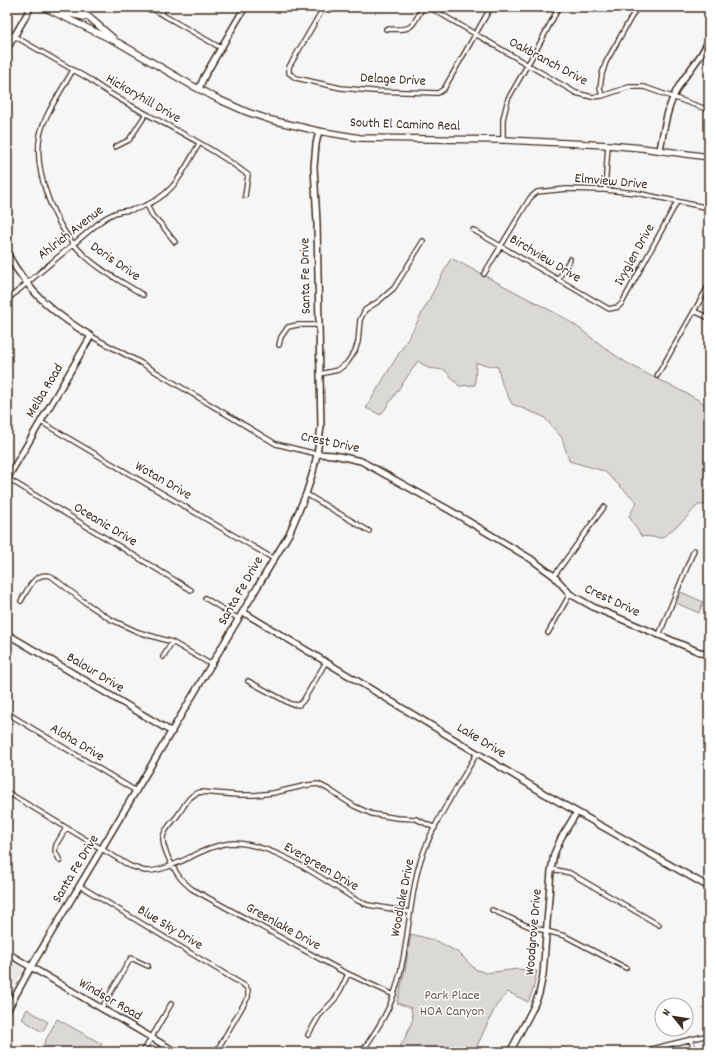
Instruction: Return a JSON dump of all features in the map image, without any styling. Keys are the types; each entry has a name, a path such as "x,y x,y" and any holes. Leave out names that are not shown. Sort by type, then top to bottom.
{"main road":[{"name":"South El Camino Real","path":"43,7 119,43 199,89 247,112 271,120 320,132 360,138 503,140 608,145 709,157"},
{"path":"55,7 67,13 90,18"},
{"name":"South El Camino Real","path":"70,7 90,18 119,43"}],"street":[{"path":"7,49 31,7"},
{"path":"149,7 221,48"},
{"path":"161,14 165,7"},
{"path":"199,89 204,77 245,7"},
{"name":"Delage Drive","path":"324,7 291,63 289,73 296,78 341,88 372,91 438,93 444,89 475,34"},
{"path":"386,29 405,29 412,26 422,7"},
{"name":"Oakbranch Drive","path":"429,7 576,93 592,97 602,96 629,86 644,87 709,110"},
{"path":"475,34 491,7"},
{"path":"503,140 503,119 506,105 559,7"},
{"path":"602,96 600,88 606,62 637,7"},
{"name":"Hickoryhill Drive","path":"7,32 146,114 230,161 248,175 245,196"},
{"path":"660,150 666,118 673,96 698,61 709,39"},
{"name":"Doris Drive","path":"73,70 44,122 40,134 40,173 52,208 73,243 82,254 93,263 143,295"},
{"path":"115,147 129,140 146,114"},
{"name":"Santa Fe Drive","path":"7,1011 31,967 289,534 306,494 317,454 321,422 317,223 314,168 316,144 320,132"},
{"name":"Ahlrich Avenue","path":"7,300 101,221 114,213 137,209 161,198 178,181 198,144"},
{"path":"605,190 608,145"},
{"name":"Elmview Drive","path":"501,246 530,198 535,193 566,189 605,190 637,193 709,208"},
{"name":"Ivyglen Drive","path":"605,308 609,309 622,303 677,202"},
{"path":"147,205 153,217 160,223 175,242"},
{"name":"Birchview Drive","path":"473,230 605,308"},
{"path":"320,374 338,370 347,363 355,351 358,342 360,320 365,310 379,301 394,288 423,241"},
{"path":"484,274 501,246"},
{"name":"Crest Drive","path":"7,253 27,283 50,308 65,320 141,363 276,444 317,454 334,455 361,461 453,512 530,558 554,576 570,594 595,608 709,656"},
{"path":"558,280 570,259"},
{"path":"657,376 709,285"},
{"path":"694,311 709,318"},
{"path":"279,345 281,337 288,327 297,325 318,325"},
{"name":"Melba Road","path":"7,479 91,336"},
{"name":"Wotan Drive","path":"41,422 274,559"},
{"name":"Oceanic Drive","path":"7,479 191,590"},
{"path":"306,494 368,531"},
{"path":"554,576 604,507"},
{"path":"659,635 694,550"},
{"path":"21,600 35,578 40,575 47,574 110,619 138,632 172,642 212,665"},
{"path":"548,633 570,594"},
{"path":"205,598 239,619"},
{"name":"Lake Drive","path":"243,612 598,825 709,887"},
{"name":"Balour Drive","path":"7,634 172,732"},
{"path":"163,657 172,642"},
{"path":"248,681 291,704 299,705 303,701 326,662"},
{"name":"Aloha Drive","path":"7,713 136,791"},
{"name":"Woodlake Drive","path":"362,1052 376,1032 394,995 401,968 410,912 422,857 435,828 477,753"},
{"name":"Greenlake Drive","path":"394,995 348,974 192,889 181,879 172,865 162,842 164,833 194,794 202,792 255,795 318,784 354,806 372,814 416,819 435,828"},
{"name":"Evergreen Drive","path":"7,793 130,866 144,871 156,870 172,865 219,845 235,843 256,846 268,849 284,856 358,901 368,905 410,912"},
{"name":"Woodgrove Drive","path":"510,1052 539,994 543,975 554,854 561,838 577,812"},
{"path":"60,861 55,851 56,845 66,828"},
{"path":"552,869 570,873 658,925"},
{"name":"Blue Sky Drive","path":"80,886 242,983 248,990 248,997 216,1052"},
{"path":"492,910 528,926 565,936 626,968"},
{"name":"Windsor Road","path":"7,952 176,1052"},
{"path":"101,1009 132,958 148,966"},
{"path":"308,1035 319,1016 342,989 348,974"},
{"path":"143,1052 171,1004"},
{"path":"647,1052 709,1035"},
{"path":"691,1039 694,1052"}],"shaded area":[{"path":"7,959 20,966 22,972 7,998"}],"green space":[{"path":"451,258 563,317 627,363 709,406 709,505 698,505 684,520 662,538 641,536 629,516 637,502 604,471 569,461 562,438 544,417 512,404 502,384 498,367 476,363 475,385 459,386 445,370 428,368 418,361 381,415 366,408 413,330"},
{"path":"681,592 703,602 699,613 676,603"},
{"name":"Park Place HOA Canyon","path":"411,934 437,941 459,953 475,969 486,973 518,969 537,971 533,990 528,1002 508,992 496,1006 474,1052 397,1052 413,1019 411,1008 397,1003 405,970"},
{"path":"27,1009 48,1022 42,1032 22,1019"},
{"path":"57,1019 102,1044 97,1052 52,1052 42,1047"}]}
